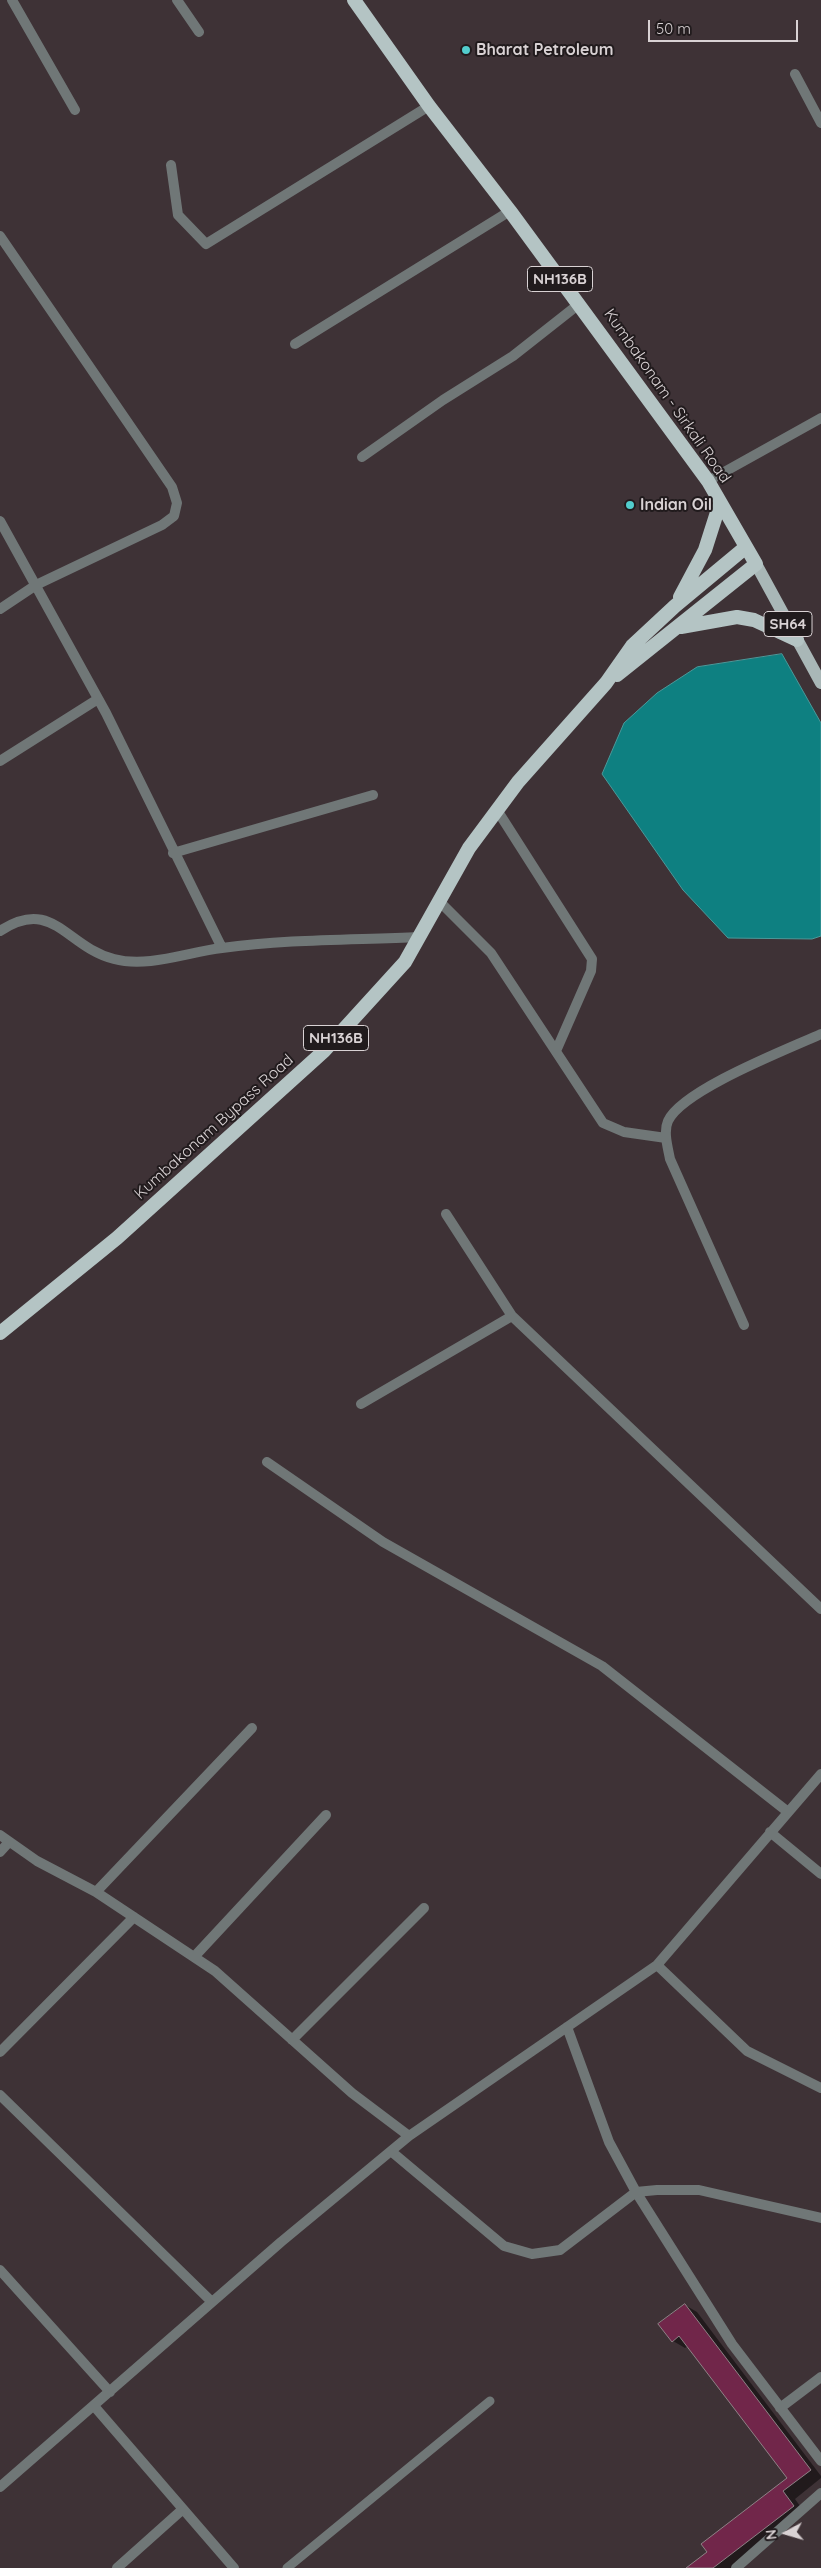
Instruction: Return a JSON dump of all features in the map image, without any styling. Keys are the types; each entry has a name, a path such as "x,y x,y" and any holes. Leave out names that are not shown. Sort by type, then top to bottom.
{"highway":[{"name":"Kumbakonam - Sirkali Road","path":"354,0 428,106 510,211 708,481 756,564"},
{"path":"675,606 705,550 720,503"},
{"name":"Kumbakonam Bypass Road","path":"0,1333 117,1238 324,1051 405,962 469,848 518,782 606,683 632,646 675,606 746,547"},
{"name":"Kumbakonam Bypass Road","path":"606,683 756,564"},
{"path":"676,628 737,617 754,620 797,640"}],"main road":[{"name":"Kumbakonam - Sirkali Road","path":"756,564 821,683"}],"street":[{"path":"12,0 75,110"},
{"path":"177,0 199,32"},
{"path":"795,74 821,124"},
{"path":"171,165 178,215 206,244 428,106"},
{"path":"294,344 510,211"},
{"path":"0,236 172,488 177,503 174,516 162,526 36,585 0,609"},
{"path":"362,457 443,400 513,356 579,304"},
{"path":"708,481 821,418"},
{"path":"0,521 98,699 173,853 222,948"},
{"path":"0,761 98,699"},
{"path":"173,853 373,795"},
{"path":"497,810 592,958 591,971 556,1051"},
{"path":"439,901 491,953 602,1123 624,1132 666,1138"},
{"path":"0,931 24,919 37,918 51,922 84,947 114,960 144,961 222,948 269,943 419,937"},
{"path":"744,1325 670,1159 666,1138 668,1121 689,1099 754,1064 821,1034"},
{"path":"446,1214 512,1316 821,1609"},
{"path":"361,1404 512,1316"},
{"path":"267,1462 383,1542 602,1666 788,1812"},
{"path":"96,1892 252,1728"},
{"path":"2,2482 94,2406 281,2242 409,2136 657,1965 821,1774"},
{"path":"194,1957 326,1815"},
{"path":"770,1832 821,1874"},
{"path":"0,1835 37,1861 96,1892 215,1971 352,2092 409,2136"},
{"path":"0,1852 9,1842"},
{"path":"292,2040 424,1908"},
{"path":"0,2052 134,1917"},
{"path":"657,1965 746,2051 821,2088"},
{"path":"567,2027 609,2142 636,2192 732,2344 821,2461"},
{"path":"0,2094 212,2302"},
{"path":"392,2152 504,2246 532,2254 560,2250 636,2192 699,2190 821,2218"},
{"path":"0,2270 110,2392"},
{"path":"780,2408 821,2377"},
{"path":"94,2406 234,2568"},
{"path":"736,2568 821,2493"},
{"path":"117,2568 183,2509"}],"lane":[{"path":"287,2568 490,2400"}],"water":[{"path":"782,654 821,723 821,936 812,939 728,938 683,890 602,774 624,723 657,693 697,667"}],"building":[{"path":"685,2304 811,2470 783,2491 794,2506 713,2568 686,2568 707,2552 701,2544 787,2478 679,2336 672,2342 658,2324"}],"place":[{"name":"Bharat Petroleum","path":"466,50"},
{"name":"Indian Oil","path":"630,505"}]}
